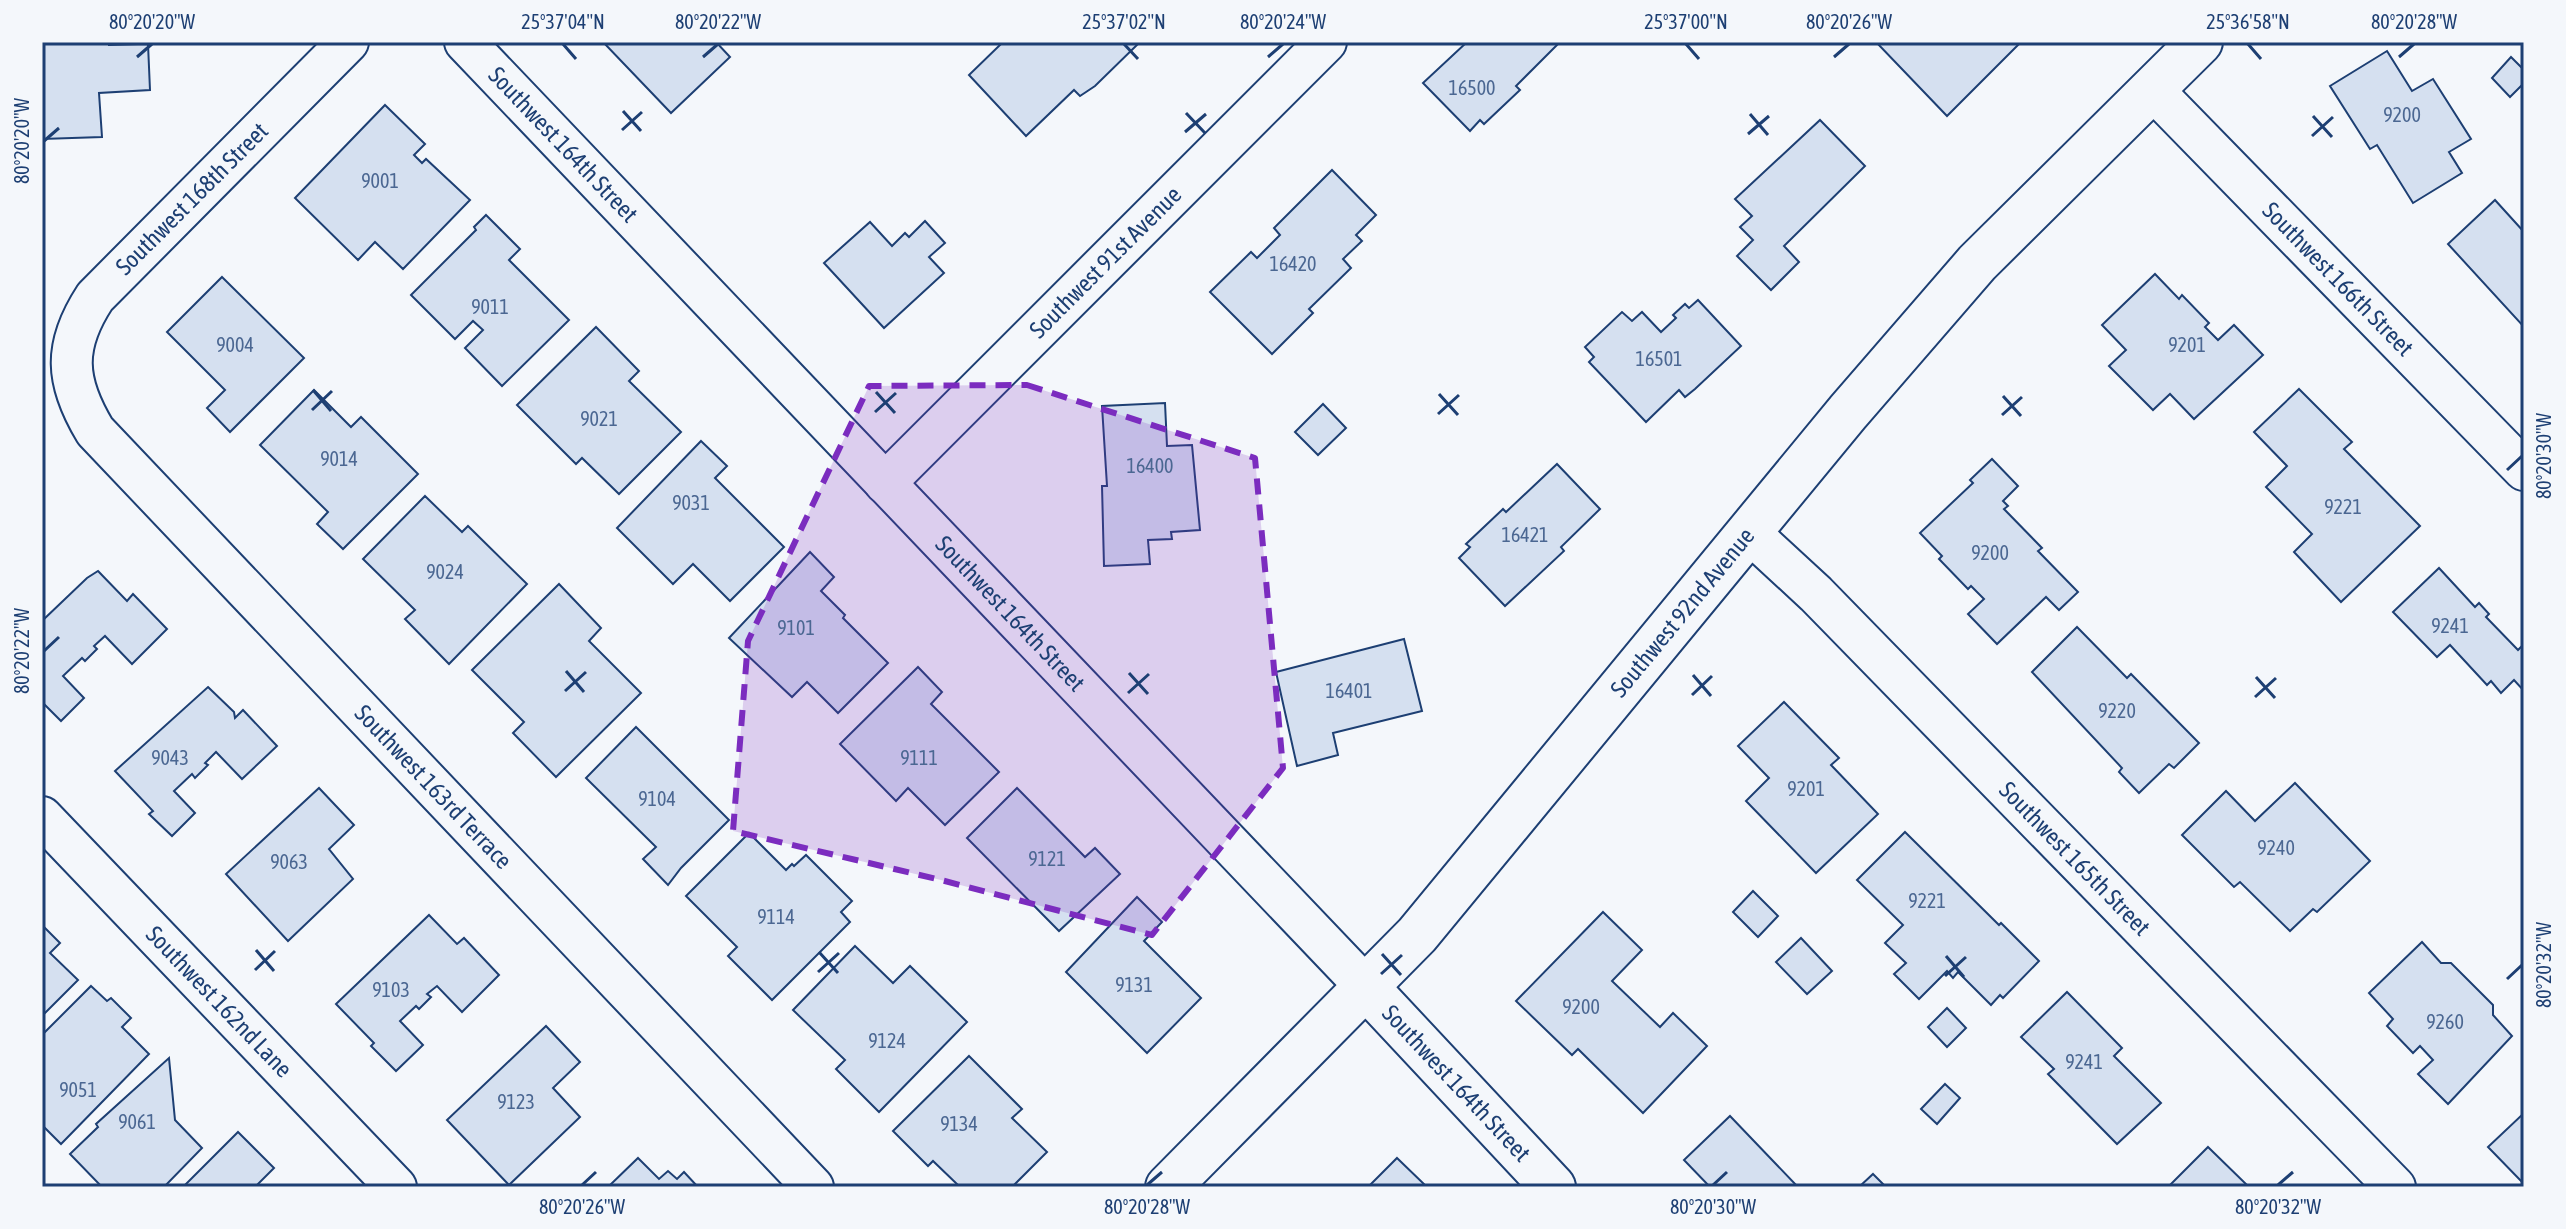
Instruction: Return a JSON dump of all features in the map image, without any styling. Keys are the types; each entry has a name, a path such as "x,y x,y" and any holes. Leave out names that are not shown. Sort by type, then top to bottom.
{"street":[{"name":"Southwest 168th Street","path":"72,375 71,352 79,320 95,297 348,42"},
{"name":"Southwest 164th Street","path":"465,42 1553,1187"},
{"name":"Southwest 91st Avenue","path":"885,483 1326,42"},
{"name":"Southwest 92nd Avenue","path":"1168,1187 1417,935 1848,412 1977,263 2200,42"},
{"name":"Southwest 166th Street","path":"2152,89 2524,470"},
{"name":"Southwest 163rd Terrace","path":"72,375 79,405 95,431 813,1187"},
{"name":"Southwest 165th Street","path":"1750,533 1816,594 2395,1187"},
{"name":"Southwest 162nd Lane","path":"42,817 396,1187"}],"highlighted area":[{"path":"1027,385 1255,458 1283,768 1152,935 941,880 733,831 748,641 869,386"}],"building":[{"path":"42,42 148,44 150,90 99,93 102,137 42,139"},
{"path":"603,42 716,42 730,57 671,113"},
{"path":"1003,42 1140,42 1095,86 1080,96 1074,90 1026,136 969,75"},
{"path":"1467,42 1560,42 1516,86 1520,90 1484,124 1480,120 1470,131 1423,83"},
{"path":"1876,42 2021,42 1947,116"},
{"path":"2387,51 2412,91 2433,79 2471,139 2449,152 2462,173 2413,203 2377,145 2370,149 2330,86"},
{"path":"2511,57 2524,70 2524,83 2510,97 2492,78"},
{"path":"385,105 425,144 414,155 422,163 426,159 470,200 403,269 375,242 358,260 295,198"},
{"path":"1820,120 1865,166 1784,246 1799,262 1771,290 1737,256 1753,240 1740,227 1752,216 1735,199"},
{"path":"1332,170 1376,215 1356,235 1362,241 1343,259 1351,268 1309,309 1313,313 1272,354 1210,292 1251,252 1257,258 1280,235 1274,228"},
{"path":"2495,200 2524,232 2524,327 2448,244"},
{"path":"486,215 520,249 509,260 569,320 502,386 465,348 483,330 473,321 455,339 411,295 476,230 474,227"},
{"path":"925,221 945,243 929,257 944,273 884,328 824,263 870,222 892,246 905,233 909,237"},
{"path":"2155,274 2179,299 2182,295 2209,323 2205,327 2218,340 2234,325 2263,355 2194,419 2170,394 2153,410 2109,366 2126,350 2102,325"},
{"path":"222,277 304,358 230,432 207,408 225,390 167,332"},
{"path":"1698,300 1741,346 1685,397 1679,390 1646,422 1589,362 1594,357 1585,347 1622,312 1632,321 1642,312 1661,332 1685,304 1689,308"},
{"path":"596,327 639,371 629,381 681,432 619,494 582,458 576,464 517,405"},
{"path":"2299,389 2352,442 2344,449 2420,526 2341,602 2294,552 2312,534 2266,487 2287,466 2254,432"},
{"path":"314,390 351,427 361,417 418,474 343,549 317,524 328,512 260,445"},
{"path":"1165,403 1167,446 1192,445 1200,530 1171,532 1172,539 1148,540 1150,564 1104,566 1102,486 1107,486 1102,406"},
{"path":"1323,404 1346,428 1318,455 1295,432"},
{"path":"701,441 727,466 715,478 784,547 730,601 693,564 673,584 617,528"},
{"path":"1992,459 2018,486 2003,501 2008,506 2004,509 2042,548 2038,551 2078,592 2059,610 2046,597 1997,644 1968,614 1984,599 1971,586 1968,589 1939,559 1942,556 1920,533 1973,483 1970,480"},
{"path":"1557,464 1600,509 1561,547 1564,551 1505,606 1459,558 1470,547 1466,544"},
{"path":"425,496 462,532 468,526 527,584 449,664 405,619 415,610 363,559"},
{"path":"810,552 834,577 821,591 888,663 838,713 807,682 792,697 729,638"},
{"path":"2439,568 2475,607 2479,603 2489,614 2486,617 2518,650 2524,644 2524,691 2514,680 2501,693 2491,681 2487,685 2450,645 2437,657 2393,612"},
{"path":"98,571 127,601 133,594 167,629 132,664 105,636 85,661 82,658 63,676 84,698 61,721 42,702 42,621"},
{"path":"559,584 601,628 589,641 641,693 556,777 513,733 524,722 472,670"},
{"path":"2077,627 2127,678 2131,674 2199,743 2174,768 2169,764 2139,793 2119,772 2122,768 2032,672"},
{"path":"1404,639 1422,711 1333,733 1338,755 1297,766 1276,672"},
{"path":"918,667 942,692 931,704 999,772 945,825 908,788 896,801 840,744"},
{"path":"208,687 234,712 235,718 243,710 277,746 242,779 216,752 195,778 192,774 174,791 195,813 172,836 149,814 153,811 115,771"},
{"path":"1784,702 1839,758 1831,765 1878,814 1816,873 1746,801 1769,778 1738,746"},
{"path":"636,727 729,820 668,885 643,859 656,847 586,778"},
{"path":"2295,783 2370,861 2317,912 2313,909 2290,931 2240,882 2234,887 2182,835 2226,791 2255,821"},
{"path":"319,788 354,825 329,849 353,879 288,941 226,874"},
{"path":"1017,788 1085,857 1095,848 1120,874 1059,931 967,838"},
{"path":"1905,832 2039,961 2003,998 2000,995 1991,1005 1958,972 1953,978 1947,971 1919,999 1894,974 1906,963 1885,943 1903,925 1857,880"},
{"path":"749,833 786,870 806,855 852,901 841,912 850,922 772,1000 728,956 737,947 686,896"},
{"path":"1753,891 1778,916 1758,937 1733,912"},
{"path":"1137,897 1162,922 1144,941 1201,998 1147,1053 1066,972"},
{"path":"1603,912 1642,950 1612,981 1660,1027 1673,1013 1707,1046 1643,1113 1578,1049 1572,1055 1516,1001"},
{"path":"429,915 457,944 464,938 499,975 462,1012 437,986 427,994 431,997 400,1021 423,1045 396,1071 336,1004"},
{"path":"42,925 60,943 50,953 78,980 42,1016"},
{"path":"1801,938 1832,971 1807,994 1776,962"},
{"path":"2422,942 2441,963 2451,963 2493,1005 2493,1015 2512,1036 2448,1104 2418,1074 2433,1060 2420,1046 2413,1053 2387,1026 2393,1019 2369,993"},
{"path":"855,946 893,983 910,966 967,1022 879,1112 836,1069 845,1060 793,1010"},
{"path":"91,986 107,1001 111,998 131,1018 122,1027 149,1054 61,1144 42,1125 42,1035"},
{"path":"2067,992 2122,1048 2114,1056 2161,1103 2117,1144 2048,1074 2054,1069 2021,1037"},
{"path":"1947,1008 1966,1028 1947,1047 1928,1027"},
{"path":"546,1026 580,1062 553,1088 580,1117 509,1185 447,1120"},
{"path":"969,1056 1022,1109 1012,1118 1047,1152 1012,1187 960,1187 933,1161 928,1166 893,1131"},
{"path":"169,1058 175,1120 202,1148 164,1187 102,1187 70,1154 98,1127 96,1124"},
{"path":"1945,1084 1960,1098 1937,1124 1921,1109"},
{"path":"2524,1113 2524,1184 2488,1147"},
{"path":"1730,1116 1798,1187 1710,1187 1684,1160"},
{"path":"238,1132 274,1168 255,1187 183,1187"},
{"path":"2208,1147 2249,1187 2168,1187"},
{"path":"638,1158 659,1179 668,1171 677,1179 684,1172 698,1187 608,1187"},
{"path":"1397,1158 1427,1187 1368,1187"},
{"path":"1873,1174 1886,1187 1859,1187"}]}
